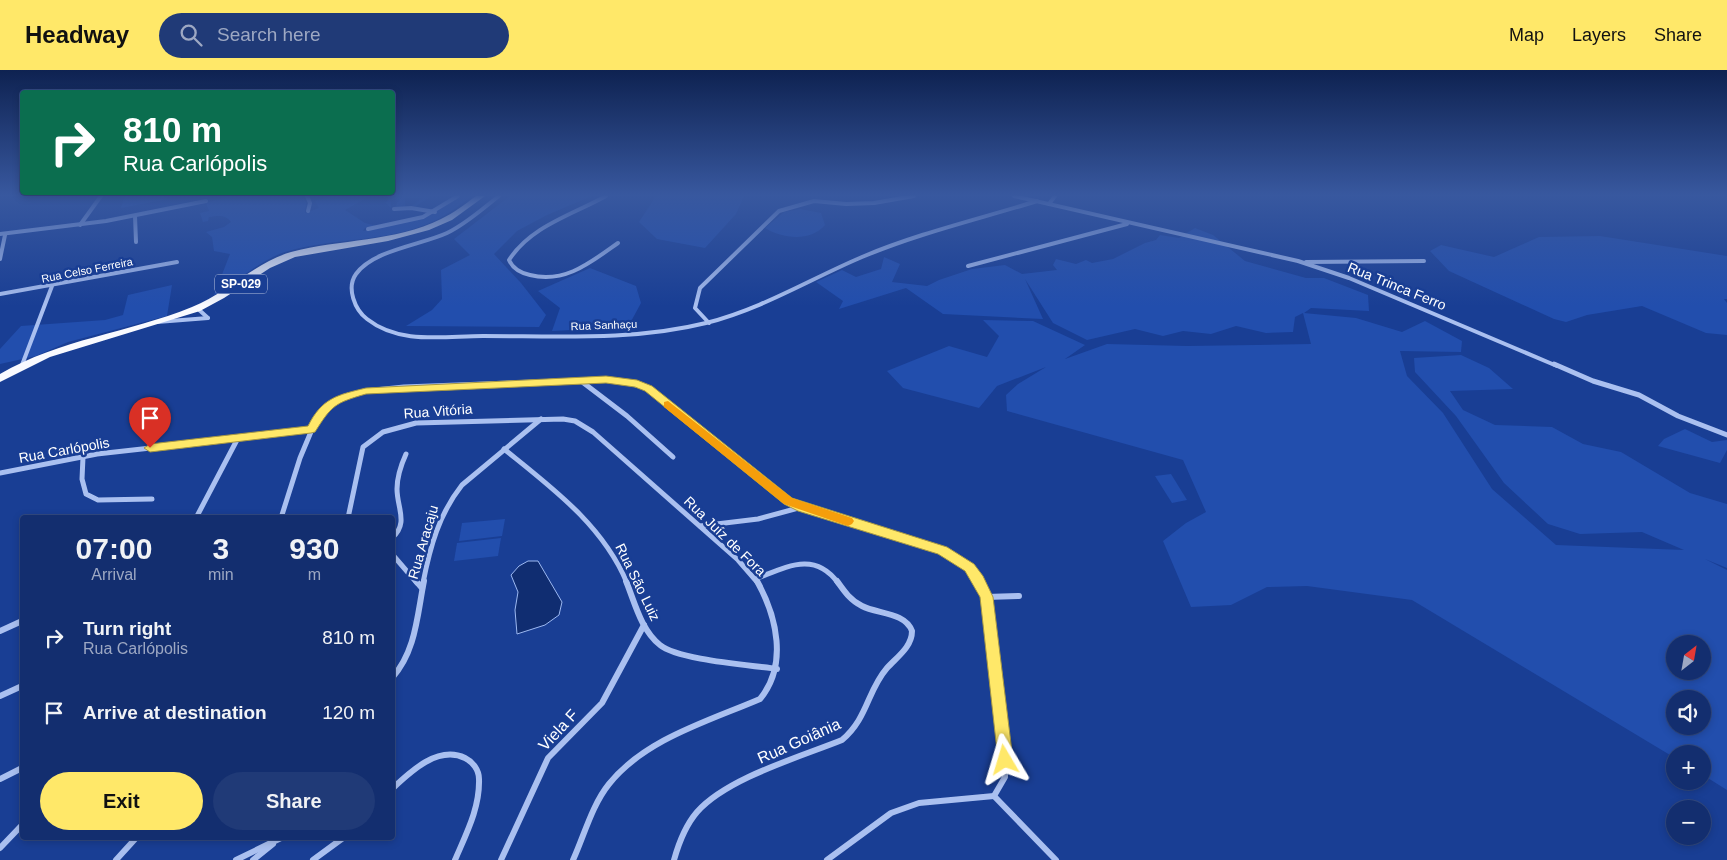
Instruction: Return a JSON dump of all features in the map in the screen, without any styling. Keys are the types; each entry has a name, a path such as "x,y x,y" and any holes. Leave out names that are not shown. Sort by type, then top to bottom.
{"highway":[{"name":"SP-029","path":"0,378 22,365 83,342 156,322 197,308 221,297 266,265 277,260 310,250 408,233"}],"street":[{"path":"0,259 2,235 19,233"},
{"path":"136,233 136,242"},
{"name":"Rua Sanhaçu","path":"445,233 380,258 359,269 354,277 352,286 356,307 366,319 381,328 414,336 618,334 679,329 709,323 754,306 895,244 932,233"},
{"path":"535,233 513,250 509,260 511,266 519,271 546,279 556,278 575,271 618,243"},
{"path":"709,323 695,308 696,297 700,288 757,233"},
{"path":"968,266 1091,233"},
{"name":"Rua Trinca Ferro","path":"1172,233 1298,261 1408,302 1593,381 1639,395 1678,416 1727,435"},
{"path":"1298,261 1358,263 1424,261"},
{"name":"Rua Celso Ferreira","path":"0,294 177,262"},
{"path":"22,365 52,286"},
{"path":"156,322 208,318 197,308"},
{"path":"282,515 311,430 320,413 328,405 340,398 366,391 580,381 622,380 648,388 777,494 802,508 950,554 970,567 986,597 1005,760 1005,777 994,796"},
{"path":"580,381 627,416 673,457"},
{"name":"Rua Vitória","path":"349,515 355,478 363,448 383,432 416,423 541,418 563,419"},
{"name":"Rua Aracaju","path":"395,675 404,666 410,653 422,588 441,512 462,485 541,418"},
{"name":"Rua Juíz de Fora","path":"563,419 575,421 593,432 700,526 755,578 762,592 777,637 779,650 777,669 770,690 760,699 653,748 628,764 608,786 573,860"},
{"name":"Rua Carlópolis","path":"0,473 83,457 311,430"},
{"path":"198,515 238,438"},
{"name":"Rua São Luiz","path":"504,449 549,486 601,537 616,558 644,625 661,647 672,652 777,669"},
{"path":"395,535 401,529 404,517 397,495 397,480 406,454"},
{"path":"83,457 82,479 86,494 98,500 152,499"},
{"path":"700,526 758,519 802,508"},
{"path":"395,557 422,588"},
{"name":"Rua Goiânia","path":"674,860 677,846 688,822 707,800 731,785 842,740 854,731 864,716 885,670 911,641 913,632 910,624 904,619 863,606 850,599 822,566 802,563 755,578"},
{"path":"986,597 1019,596"},
{"path":"0,631 20,622"},
{"name":"Viela F","path":"501,860 548,758 602,703 644,625"},
{"path":"0,696 20,687"},
{"path":"395,786 426,761 446,755 463,756 475,765 480,778 478,796 471,820 455,860"},
{"path":"0,780 20,769"},
{"path":"827,860 891,813 919,803 994,796"},
{"path":"994,796 1056,860"},
{"path":"0,848 20,827"},
{"path":"116,860 134,840"},
{"path":"236,860 277,840"},
{"path":"253,860 278,840"},
{"path":"313,860 340,840"}],"shaded area":[{"path":"207,233 398,233 303,247 285,252 257,266 214,295 230,254 214,251 212,237"},
{"path":"462,233 515,233 494,254 521,283 546,315 539,327 406,326 432,310 442,299 441,270 470,255 454,239"},
{"path":"651,233 719,233 705,248 657,239"},
{"path":"774,233 814,233 796,237"},
{"path":"1187,233 1208,233 1213,235 1245,261 1306,278 1324,278 1368,295 1369,311 1311,308 1304,313 1356,318 1402,332 1425,321 1462,341 1461,352 1400,351 1407,376 1443,413 1492,489 1556,545 1684,550 1642,532 1580,534 1548,524 1504,483 1456,416 1415,372 1414,358 1461,355 1489,368 1513,389 1450,391 1463,410 1495,425 1552,427 1583,444 1621,452 1690,493 1727,504 1727,568 1705,559 1727,570 1727,790 1711,780 1711,745 1666,745 1666,753 1412,600 1307,586 1267,587 1231,605 1191,607 1163,541 1186,523 1206,512 1183,460 1007,411 1006,395 1018,384 1046,367 997,386 979,408 903,388 887,371 949,346 987,357 999,336 983,320 1033,321 1085,345 1065,359 1107,344 1187,346 1311,344 1303,313 1295,317 1293,332 1266,333 1236,326 1211,334 1183,331 1163,336 1135,329 1087,340 1053,323 1025,279 1043,319 943,314 906,288 839,309 843,301 816,282 842,270 856,277 881,269 884,257 900,264 892,282 927,286 972,269 1005,265 1022,274 1057,270 1053,265 1056,259 1076,264 1086,260 1092,263 1113,259 1145,243 1156,240 1160,235 1179,238"},
{"path":"1600,236 1727,256 1727,299 1724,299 1727,303 1727,335 1706,333 1642,306 1587,315 1566,322 1554,319 1449,271 1430,251 1441,245 1494,257 1539,237"},
{"path":"590,268 636,286 641,303 628,327 552,331 560,308 538,291"},
{"path":"172,285 167,316 68,342 36,356 0,364 0,349 21,326 105,320 123,315 128,295"},
{"path":"1685,429 1712,442 1727,440 1727,450 1720,463 1658,446 1664,439"},
{"path":"1171,474 1187,500 1172,503 1155,476"},
{"path":"505,519 502,536 459,541 462,523"},
{"path":"501,538 498,556 454,561 457,543"},
{"path":"528,561 538,561 562,602 559,615 545,625 517,634 515,610 518,592 511,575 519,566"}],"slow traffic":[{"path":"668,404 777,494 802,508 848,521"}],"route":[{"path":"150,448 311,430 320,413 328,405 340,398 366,391 606,380 622,380 648,388 788,501 802,508 929,546 958,558 970,567 986,597 1005,760"}]}
